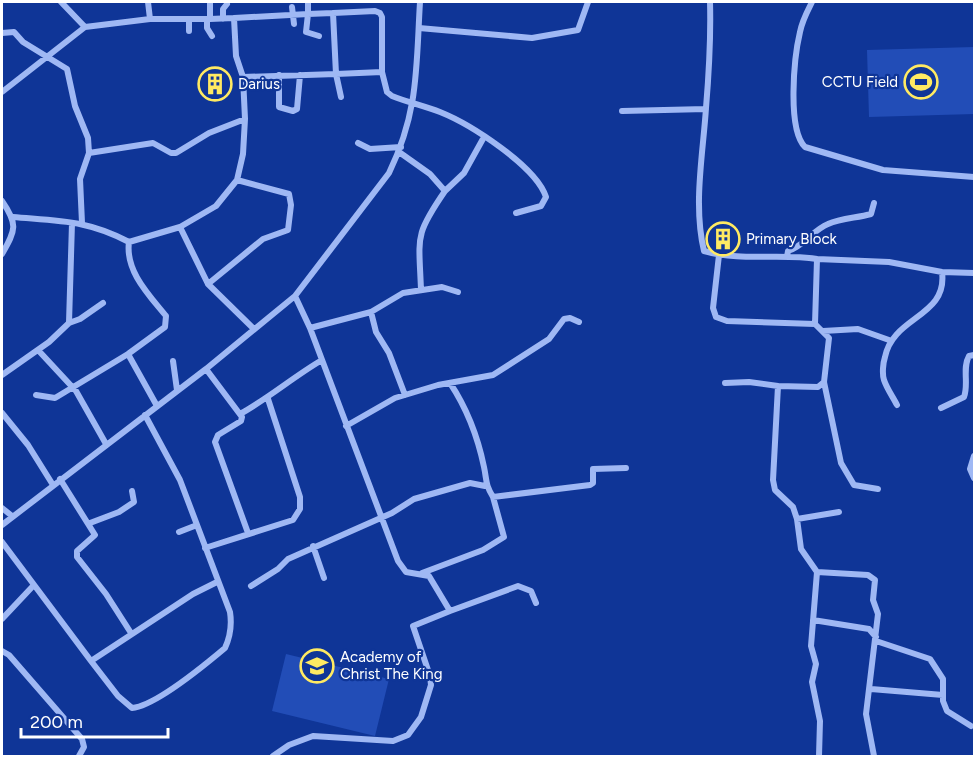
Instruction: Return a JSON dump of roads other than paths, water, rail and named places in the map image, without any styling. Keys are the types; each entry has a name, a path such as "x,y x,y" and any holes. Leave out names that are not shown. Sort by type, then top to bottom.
{"street":[{"path":"61,2 86,27"},
{"path":"148,2 150,19"},
{"path":"210,2 207,28 212,36"},
{"path":"308,2 306,32 319,36"},
{"path":"2,525 206,369 295,296 389,173 400,149 414,105 420,2"},
{"path":"419,28 543,38 578,30 588,2"},
{"path":"711,2 706,109 700,173 701,237 705,250 719,255 889,262 942,272 975,273"},
{"path":"812,2 802,21 797,47 795,121 800,142 805,147 883,170 975,177"},
{"path":"222,19 222,9 227,4"},
{"path":"292,7 294,24"},
{"path":"2,92 86,27 150,19 222,19 380,12 382,72 387,92 414,105 455,119 484,137 527,171 543,189 546,197 541,206 516,213"},
{"path":"333,13 336,74 341,97"},
{"path":"13,217 82,223 104,229 129,242 180,227 216,206 237,180 243,153 245,119 243,77 236,56 234,18"},
{"path":"189,19 189,31"},
{"path":"2,33 15,32 23,42 67,69 77,113 88,138 89,153 80,179 82,223"},
{"path":"243,77 382,72"},
{"path":"279,75 279,106 293,111 297,109 300,75"},
{"path":"622,111 706,109"},
{"path":"89,153 153,143 171,153 176,153 210,133 245,119"},
{"path":"421,290 418,239 425,220 445,191 464,173 484,137"},
{"path":"357,143 370,149 400,149 430,174 445,191"},
{"path":"208,284 263,239 284,234 288,230 291,205 288,194 237,180"},
{"path":"2,201 13,217 12,237 2,254"},
{"path":"787,257 788,251 797,249 829,223 871,214 874,203"},
{"path":"69,323 72,223"},
{"path":"180,227 208,284 254,329"},
{"path":"36,395 55,398 128,354 165,327 166,316 144,290 131,265 128,253 129,242"},
{"path":"719,255 713,308 716,317 727,321 815,324 823,331 830,343 824,382 841,464 854,485 879,489"},
{"path":"815,324 817,260"},
{"path":"897,405 883,378 889,340 900,328 922,314 937,297 943,284 942,272"},
{"path":"310,328 371,312 404,293 442,287 458,292"},
{"path":"295,296 310,328 380,516 402,569 406,572 421,573 483,550 504,537 494,497 485,486 484,467 463,403 450,383"},
{"path":"2,375 38,350 69,323 80,319 103,303"},
{"path":"371,312 376,332 389,353 405,395"},
{"path":"346,426 395,398 450,383 493,375 549,339 564,319 570,318 579,322"},
{"path":"823,331 858,329 889,340"},
{"path":"38,350 89,411 105,444"},
{"path":"128,354 157,406"},
{"path":"941,408 964,397 967,389 966,362 969,356 975,355"},
{"path":"240,414 268,399 298,374 322,360"},
{"path":"172,361 177,390"},
{"path":"206,369 240,414 241,421 218,435 215,442 248,533"},
{"path":"725,383 749,382 813,388 824,382"},
{"path":"778,386 773,486 779,495 791,504 797,519 801,549 817,572 811,646 816,664 812,682 820,721 819,756"},
{"path":"205,548 293,520 300,509 300,497 268,399"},
{"path":"2,413 28,445 52,485"},
{"path":"2,542 117,696 132,708 142,707 160,697 225,648 230,637 230,612 180,480 145,415"},
{"path":"975,456 970,469 975,478"},
{"path":"494,497 590,485 593,483 593,469 626,468"},
{"path":"60,479 90,523 95,535 77,551 77,557 106,594 131,633"},
{"path":"250,586 278,569 288,559 380,516 392,513 414,499 470,483 485,486"},
{"path":"90,523 119,512 134,502 132,491"},
{"path":"2,508 12,516"},
{"path":"797,519 839,512"},
{"path":"179,532 197,525"},
{"path":"313,546 324,578"},
{"path":"817,572 868,574 874,578 873,600 878,614 871,688 866,714 874,756"},
{"path":"421,573 435,582 450,611"},
{"path":"91,661 131,633 217,582"},
{"path":"2,619 33,586"},
{"path":"273,756 290,745 313,735 393,741 408,735 421,717 431,685 413,626 518,586 531,591 536,603"},
{"path":"813,620 869,628 876,639 930,659 943,679 943,695 947,711 971,726"},
{"path":"2,643 9,655 82,739 84,747 79,756"},
{"path":"2,651 9,655"},
{"path":"871,688 943,695"}],"place":[{"name":"CCTU Field","path":"921,82"},
{"name":"Darius","path":"215,84"},
{"name":"Primary Block","path":"723,239"},
{"name":"Academy of Christ The King","path":"317,666"}]}
